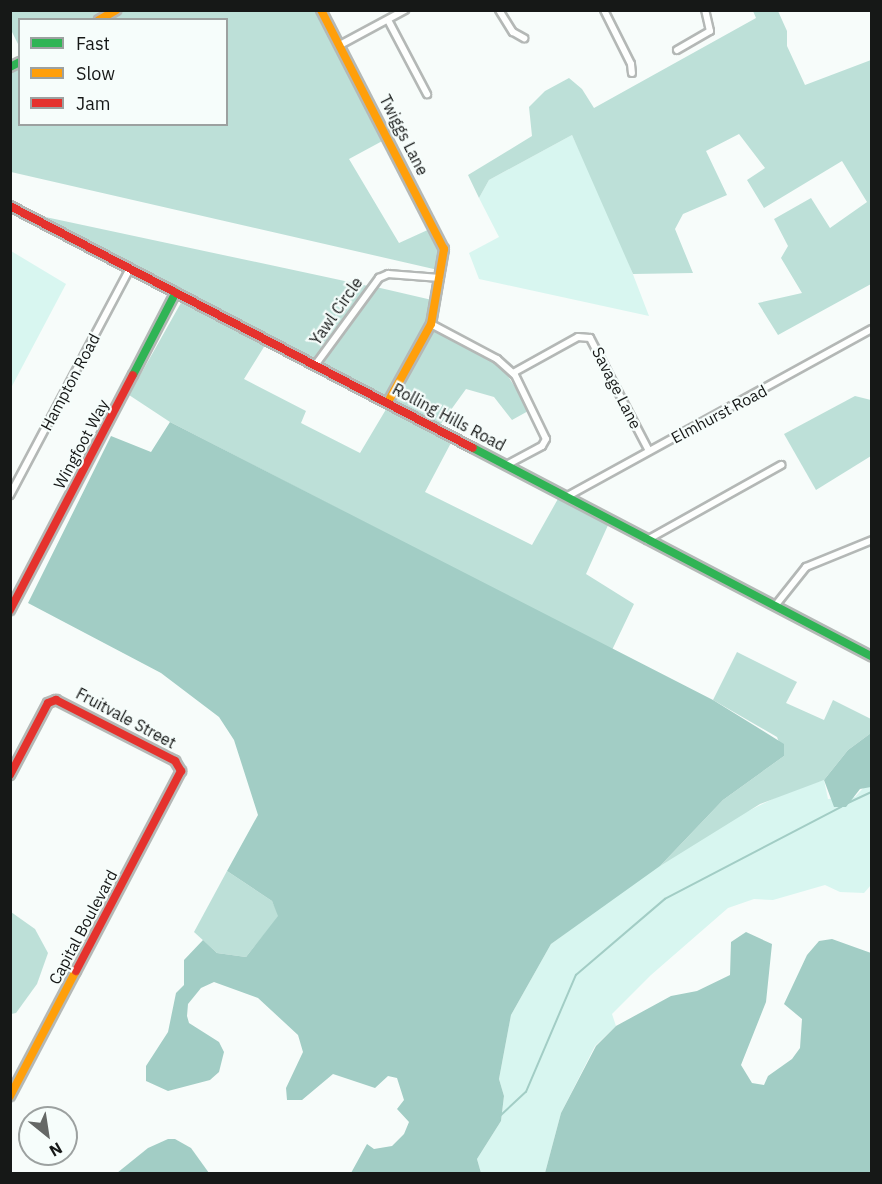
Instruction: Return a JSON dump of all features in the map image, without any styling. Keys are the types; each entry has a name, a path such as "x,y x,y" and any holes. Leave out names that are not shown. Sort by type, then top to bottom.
{"street":[{"name":"Twiggs Lane","path":"321,10 443,244 440,278"},
{"path":"340,45 405,10"},
{"path":"499,10 513,33 524,38"},
{"path":"604,10 631,64 632,74"},
{"path":"677,50 710,31 705,10"},
{"path":"388,20 427,94"},
{"name":"Rolling Hills Road","path":"10,206 316,364 872,657"},
{"name":"Hampton Road","path":"10,495 130,268"},
{"name":"Yawl Circle","path":"316,364 379,278 388,274 440,278"},
{"path":"388,402 431,324 440,278"},
{"name":"Wingfoot Way","path":"10,610 176,292"},
{"path":"431,324 497,359 513,373 545,430 546,439 542,446 507,465"},
{"name":"Elmhurst Road","path":"566,497 872,329"},
{"name":"Savage Lane","path":"513,373 578,337 590,338 649,451"},
{"path":"647,540 781,465"},
{"path":"775,606 806,567 872,540"},
{"name":"Fruitvale Street","path":"10,775 52,701 60,700 175,761 181,771"},
{"name":"Capital Boulevard","path":"10,1096 181,771"}],"shaded area":[{"path":"108,10 94,18 18,18 18,44 11,30 10,11"},
{"path":"124,10 317,11 386,139 349,159 399,243 432,228 441,249 438,270 11,172 10,71 18,67 18,126 228,126 228,18 109,18"},
{"path":"753,11 778,11 787,31 787,46 805,85 871,60 871,284 778,335 758,303 802,293 781,258 788,246 774,219 811,198 830,228 867,202 842,161 764,208 747,180 765,168 739,134 706,151 727,195 683,214 675,229 693,273 633,274 572,135 489,180 479,198 468,175 532,136 529,107 545,91 569,78 582,89 594,108 756,18"},
{"path":"572,135 614,225 649,316 479,279 469,253 499,237 479,198 489,180"},
{"path":"36,215 368,286 315,360"},
{"path":"11,251 66,284 11,388"},
{"path":"376,287 432,300 428,322 387,397 322,363"},
{"path":"178,297 267,342 244,379 306,411 301,423 360,453 388,406 453,439 425,492 532,545 559,497 609,523 586,574 634,604 612,650 170,422 129,395 182,301"},
{"path":"432,328 502,367 530,410 512,420 494,397 466,389 440,425 393,400"},
{"path":"855,396 871,400 871,456 816,490 784,434"},
{"path":"170,422 713,700 784,744 784,756 723,800 660,866 551,944 511,1015 499,1079 504,1096 501,1121 477,1159 481,1173 351,1173 367,1144 374,1149 392,1146 404,1134 409,1122 397,1109 404,1100 397,1078 388,1076 375,1088 333,1074 302,1100 287,1100 286,1088 303,1052 298,1035 258,998 214,982 201,988 188,1004 187,1016 189,1023 219,1042 224,1052 219,1072 210,1080 168,1091 146,1081 146,1066 168,1032 176,993 184,985 184,960 203,940 217,953 246,957 278,916 272,901 227,871 258,815 234,740 219,717 161,673 28,603 111,436 151,452"},
{"path":"737,652 797,682 786,703 824,720 833,700 871,719 871,733 848,750 824,780 760,804 660,866 723,800 784,756 777,737 713,700"},
{"path":"871,733 871,787 860,789 846,807 834,807 824,780 848,750"},
{"path":"824,780 828,799 855,797 866,785 871,787 871,885 864,893 840,892 825,885 773,900 754,899 728,908 651,975 612,1014 616,1026 595,1046 561,1113 545,1173 481,1173 477,1159 501,1121 504,1096 499,1079 511,1015 551,944 636,881 734,818 789,791"},
{"path":"227,871 272,901 279,916 246,957 217,953 194,932"},
{"path":"11,912 35,929 48,953 37,984 16,1013 11,1014"},
{"path":"746,932 772,944 766,1002 741,1065 752,1083 764,1085 768,1076 792,1059 800,1048 802,1019 784,1004 807,955 819,941 832,939 871,953 871,1173 545,1173 561,1113 596,1046 616,1026 671,996 697,991 730,975 731,942"},
{"path":"168,1139 175,1139 191,1148 209,1173 117,1173 148,1148"}],"waterway":[{"path":"848,803 872,792"},
{"path":"500,1116 526,1092 576,975 665,899 841,807"}],"traffic: fast":[{"path":"10,67 18,63"},
{"path":"133,375 176,292"},
{"path":"473,448 872,657"}],"traffic: slow":[{"path":"102,18 116,10"},
{"path":"321,10 444,249 431,324 388,402"},
{"path":"10,1096 76,971"}],"traffic: jam":[{"path":"10,206 473,448"},
{"path":"10,610 133,375"},
{"path":"10,775 48,703 56,700 175,761 181,771 76,971"}]}
